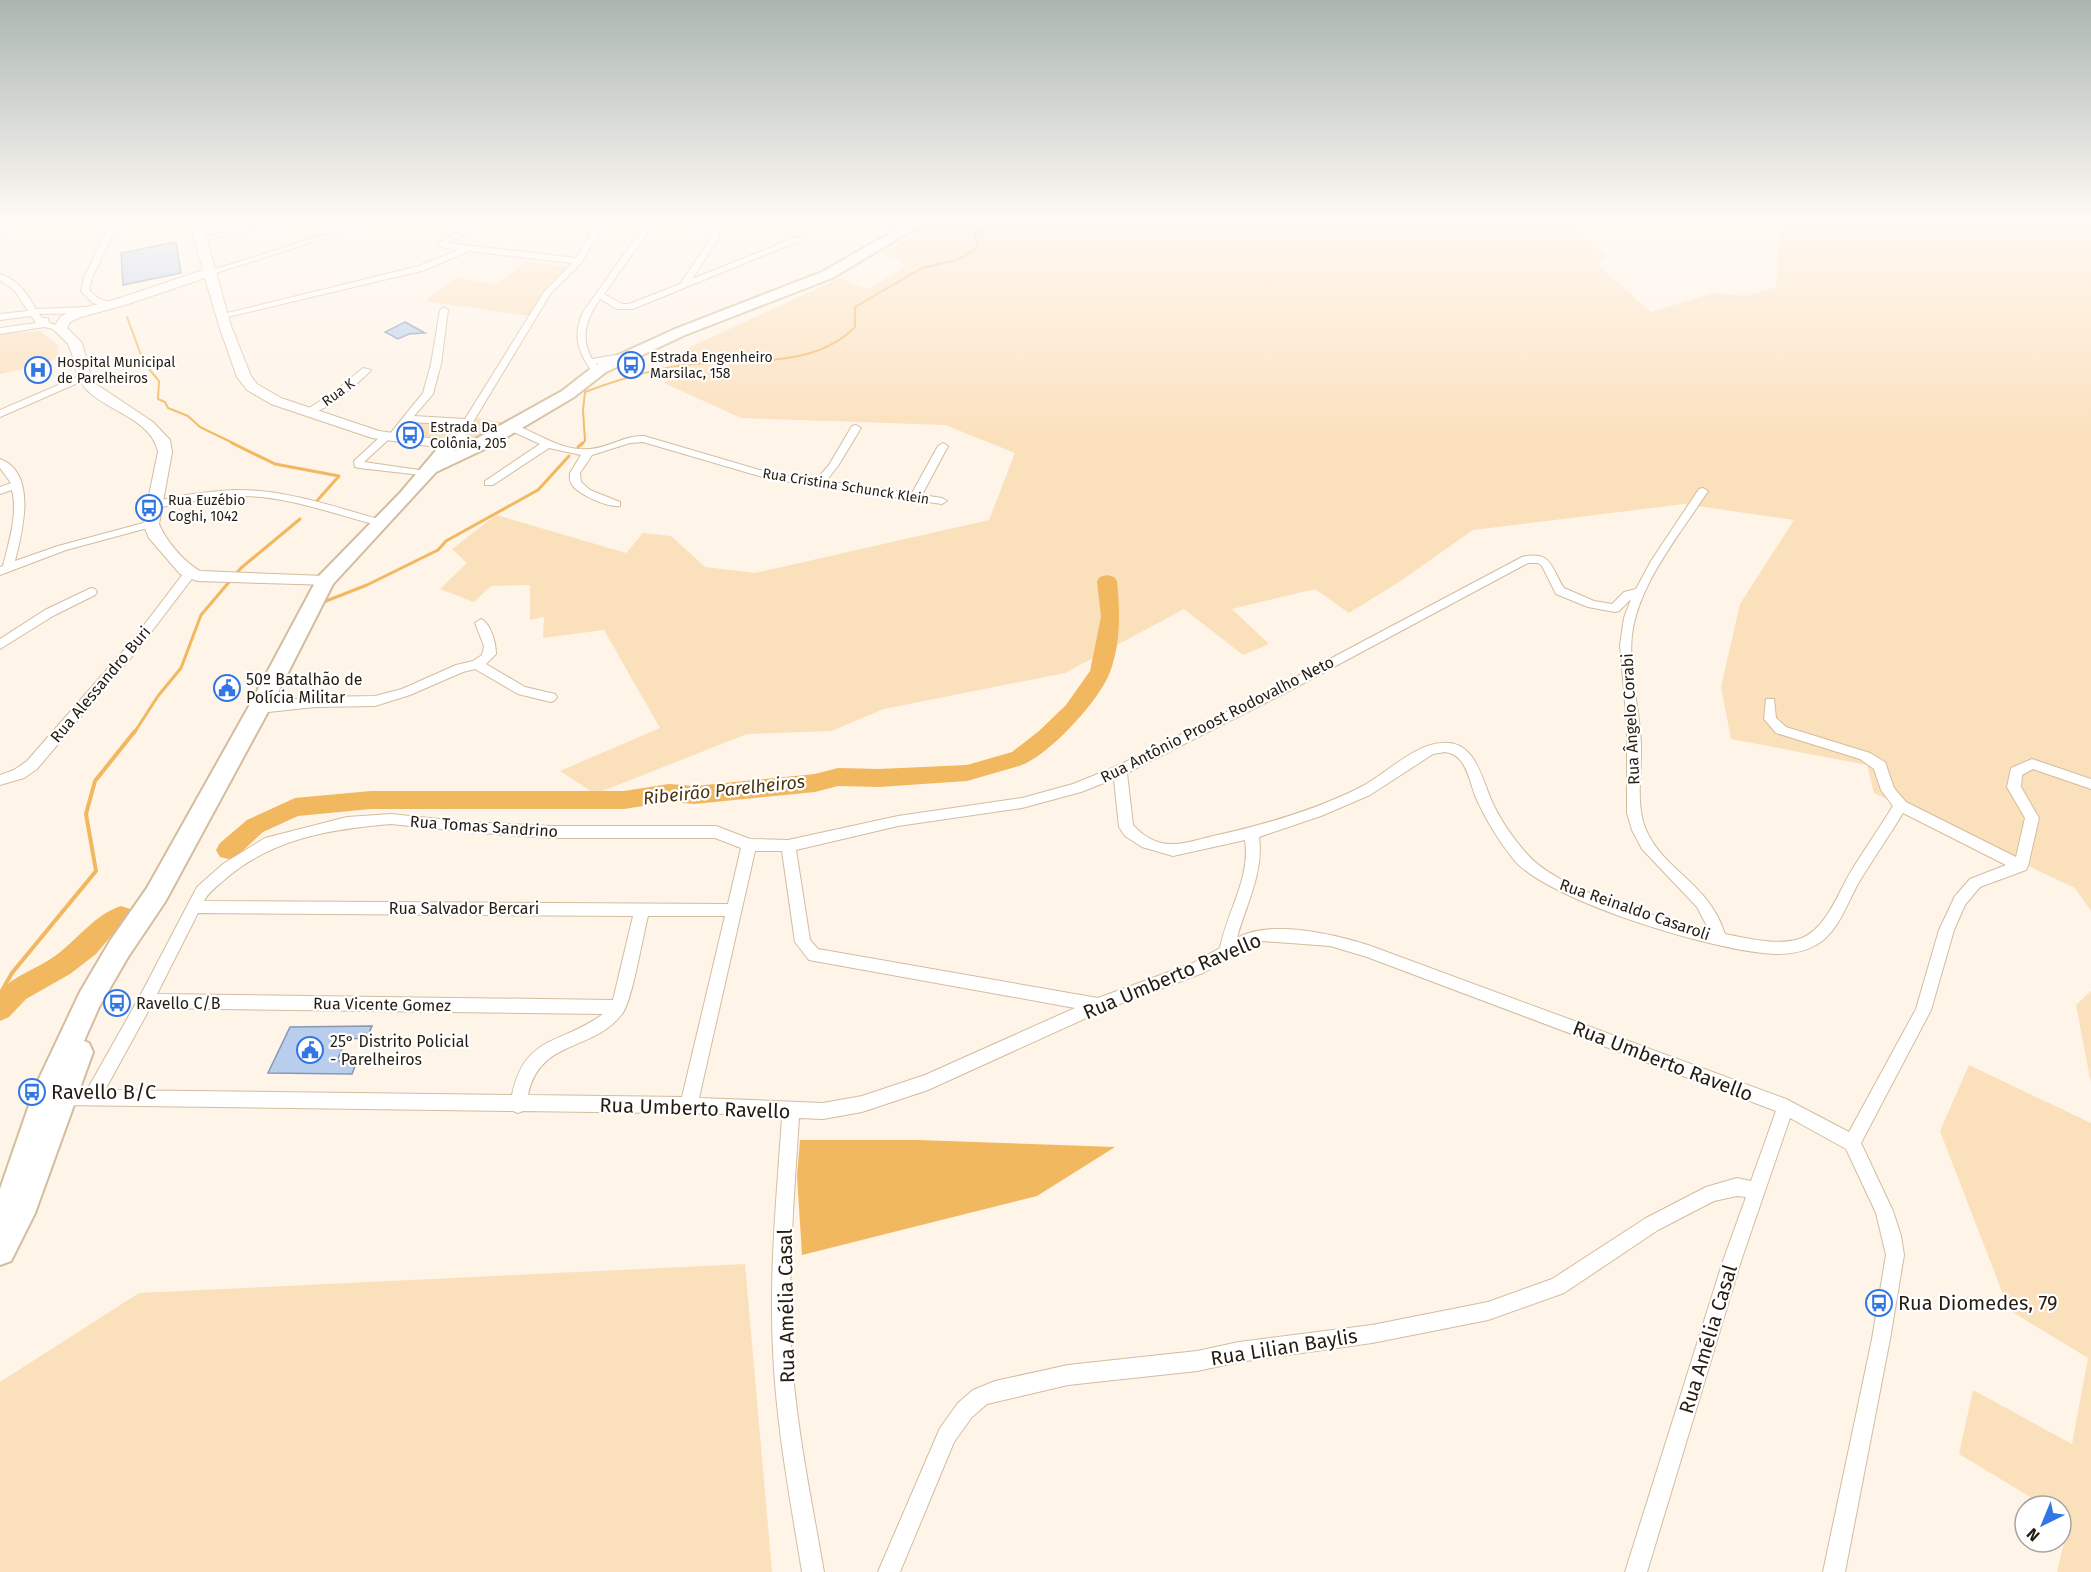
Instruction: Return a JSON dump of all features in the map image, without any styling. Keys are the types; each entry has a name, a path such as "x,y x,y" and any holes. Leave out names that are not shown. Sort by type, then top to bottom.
{"main road":[{"path":"149,292 87,310 70,317 61,324 60,328 75,343 84,377 91,387 160,435 165,452 151,524 155,534 190,573 230,579 326,581"},
{"path":"216,292 244,377 252,387 276,401 388,438 454,444 506,429"},
{"path":"430,471 581,385 608,365 771,303 785,292"},
{"path":"0,1223 54,1097 96,1016 136,947 148,910 326,581 454,444"},
{"path":"0,1250 13,1229 42,1160 54,1097"}],"street":[{"path":"21,292 39,321 60,328"},
{"path":"86,292 96,301 111,305"},
{"path":"223,315 319,292"},
{"path":"454,444 548,292"},
{"path":"601,292 580,327 580,347 608,365"},
{"path":"599,295 625,308 666,292"},
{"path":"0,316 87,310"},
{"path":"430,471 359,465 359,460 408,419 428,394 444,310"},
{"path":"45,324 45,318 48,316 67,311"},
{"path":"0,331 45,324"},
{"name":"Rua K","path":"309,412 337,394 366,370"},
{"path":"0,414 84,377"},
{"path":"408,419 468,422"},
{"path":"818,484 856,428"},
{"name":"Rua Cristina Schunck Klein","path":"506,429 547,444 588,453 601,451 628,440 644,440 754,472 818,484 942,501"},
{"path":"489,483 547,444"},
{"path":"915,497 943,446"},
{"path":"588,453 575,473 576,483 586,492 616,504"},
{"path":"0,462 9,470 16,485 18,525 4,569"},
{"path":"0,491 16,485"},
{"name":"Rua Ângelo Corabi","path":"1703,491 1641,591 1631,614 1626,644 1633,713 1634,813 1637,829 1663,865 1704,906 1719,938"},
{"path":"156,505 243,493 305,503 381,523"},
{"path":"4,569 62,548 151,524"},
{"name":"Rua Antônio Proost Rodovalho Neto","path":"749,845 788,846 898,821 1022,803 1076,788 1120,771 1283,689 1526,560 1540,560 1550,568 1560,591 1606,608 1615,608 1628,595 1641,591"},
{"name":"Rua Alessandro Buri","path":"0,780 19,774 32,765 135,645 190,573"},
{"path":"0,645 49,613 91,592"},
{"path":"259,708 383,699 406,693 460,668 477,664 486,658 490,651 481,623"},
{"path":"477,664 522,691 552,698"},
{"path":"1770,702 1770,719 1781,730 1864,756 1880,766 1888,790 1901,806 2021,866"},
{"name":"Rua Reinaldo Casaroli","path":"1120,771 1124,820 1131,833 1142,841 1173,850 1251,833 1340,803 1429,750 1449,747 1458,750 1467,760 1497,824 1526,863 1536,871 1582,893 1689,931 1739,943 1788,947 1802,945 1821,934 1828,926 1848,889 1901,806"},
{"path":"2021,866 2032,818 2014,787 2016,772 2032,764 2091,784"},
{"name":"Rua Tomas Sandrino","path":"92,1097 146,1001 193,907 208,885 246,855 270,842 347,822 391,819 552,832 706,832 728,836 749,845"},
{"path":"1227,951 1235,916 1253,868 1255,845 1251,833"},
{"path":"689,1105 749,845"},
{"path":"788,846 803,942 814,955 1098,1005"},
{"path":"1834,1572 1881,1339 1895,1255 1884,1211 1852,1143 1867,1110 1906,1044 1924,1007 1946,930 1957,904 1972,885 2021,866"},
{"name":"Rua Salvador Bercari","path":"193,907 735,910"},
{"path":"518,1104 527,1072 537,1059 547,1051 598,1028 614,1015 619,1007 642,909"},
{"name":"Rua Umberto Ravello","path":"54,1097 689,1105 823,1112 862,1104 917,1085 1098,1005 1198,968 1247,940 1263,935 1330,940 1368,951 1786,1107 1852,1143"},
{"name":"Rua Vicente Gomez","path":"146,1001 619,1007"},
{"name":"Rua Amélia Casal","path":"1636,1572 1732,1261 1786,1107"},
{"name":"Rua Amélia Casal","path":"791,1110 783,1240 782,1348 791,1433 813,1572"},
{"name":"Rua Lilian Baylis","path":"889,1572 947,1435 965,1410 995,1390 1068,1375 1197,1360 1372,1334 1488,1311 1557,1286 1652,1224 1712,1193 1737,1187 1757,1191"}],"shaded area":[{"path":"436,292 544,292 529,316 425,301"},
{"path":"809,292 1629,292 1651,312 1713,293 1746,296 1758,292 2091,292 2091,911 2075,888 1874,793 1867,765 1731,739 1721,687 1740,604 1794,520 1684,504 1473,530 1399,582 1349,613 1315,589 1232,609 1269,644 1243,655 1184,609 1065,673 884,709 831,731 747,734 595,794 560,771 660,728 604,630 543,638 544,617 530,620 530,585 491,586 474,602 440,589 467,563 452,549 496,515 626,553 643,533 671,536 705,567 755,573 989,520 1015,453 945,425 741,418 664,383 690,347"},
{"path":"40,331 59,346 57,358 41,365 0,374 0,334"},
{"path":"477,418 512,424 474,439 462,438"},
{"path":"412,422 460,425 449,439 402,433"},
{"path":"2091,991 2091,1083 2076,1005"},
{"path":"1969,1065 2091,1123 2091,1572 2057,1572 2061,1554 2073,1554 2073,1494 2025,1494 1959,1454 1973,1390 2072,1444 2088,1358 2009,1310 1940,1131"},
{"path":"800,1140 917,1140 1115,1147 1037,1196 802,1255 797,1176"},
{"path":"745,1264 772,1572 0,1572 0,1382 139,1293"}],"building":[{"path":"405,322 425,333 409,334 398,339 385,332"},
{"name":"25° Distrito Policial - Parelheiros","path":"372,1026 367,1038 346,1039 337,1061 357,1061 352,1074 268,1073 290,1027"}],"waterway":[{"path":"581,444 585,441 583,410 585,392 609,383 670,367 774,360 818,351 838,341 855,327 855,307 880,292"},
{"path":"127,317 144,363 159,381 158,399 165,402 168,408 188,416 200,427 235,444"},
{"path":"232,443 275,464 339,476 315,503"},
{"path":"578,447 583,443"},
{"path":"321,603 367,585 438,550 446,541 538,490 569,456"},
{"path":"134,733 158,696 181,668 201,615 241,568 300,519"},
{"name":"Ribeirão Parelheiros","path":"228,850 255,826 295,807 371,800 624,800 669,793 695,795 815,783 838,777 879,778 967,773 1019,758 1047,737 1074,710 1100,672 1111,617 1107,581"},
{"path":"0,994 12,973 96,871 86,814 95,781 135,731"},
{"name":"Ribeirão Parelheiros","path":"0,1009 17,991 61,966 87,946 103,928 121,916"}],"place":[{"name":"Estrada Engenheiro Marsilac, 158","path":"631,365"},
{"name":"Hospital Municipal de Parelheiros","path":"38,370"},
{"name":"Estrada Da Colônia, 205","path":"410,435"},
{"name":"Rua Euzébio Coghi, 1042","path":"149,508"},
{"name":"50º Batalhão de Polícia Militar","path":"227,688"},
{"name":"Ravello C/B","path":"117,1003"},
{"name":"25° Distrito Policial - Parelheiros","path":"310,1050"},
{"name":"Ravello B/C","path":"32,1092"},
{"name":"Rua Diomedes, 79","path":"1879,1303"}]}
